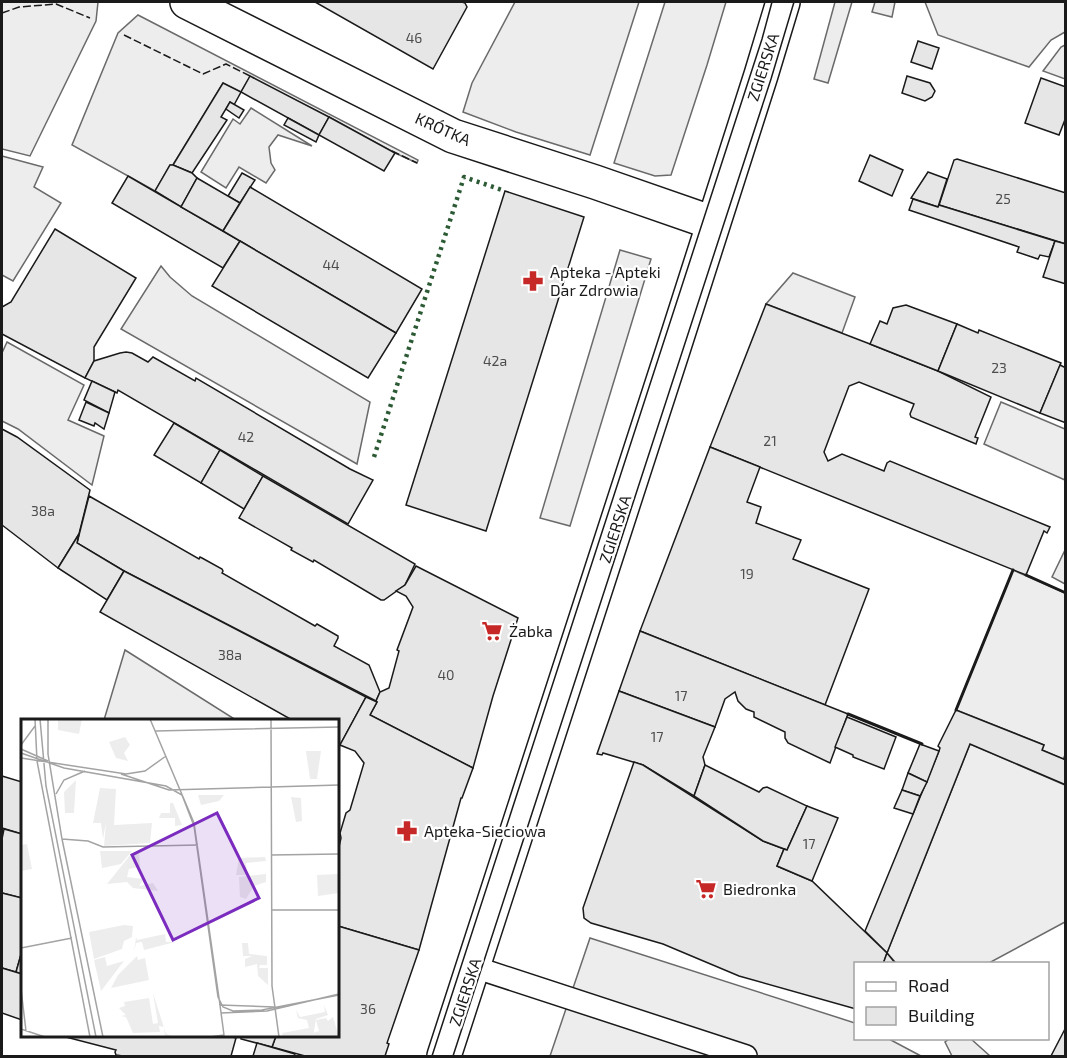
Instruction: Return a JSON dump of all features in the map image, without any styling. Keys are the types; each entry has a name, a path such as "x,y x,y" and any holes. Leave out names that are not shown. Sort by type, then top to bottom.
{"street":[{"name":"KRÓTKA","path":"187,2 453,136 713,223"},
{"name":"ZGIERSKA","path":"444,1056 783,2"}],"lane":[{"path":"474,967 746,1056"}],"shaded area":[{"path":"2,2 98,2 96,21 30,156 2,149"},
{"path":"515,2 639,2 590,155 516,132 463,112 472,83"},
{"path":"665,2 726,2 671,175 655,176 614,163"},
{"path":"835,2 852,2 828,83 814,79"},
{"path":"875,2 895,2 892,17 872,12"},
{"path":"925,2 1065,2 1065,32 1051,40 1029,67 938,35"},
{"path":"138,15 418,160 417,163 250,77 241,92 223,83 155,191 72,145 118,33"},
{"path":"1065,45 1065,79 1043,71 1061,47"},
{"path":"251,108 312,146 278,135 269,147 271,163 275,170 266,183 239,167 226,188 201,172 233,119 240,124"},
{"path":"2,156 43,167 34,187 61,203 13,281 2,275"},
{"path":"620,250 651,259 570,526 540,518"},
{"path":"161,266 192,296 370,402 357,464 121,329"},
{"path":"793,273 855,297 842,333 766,304"},
{"path":"7,342 84,385 68,420 104,436 92,485 18,429 2,421 2,353"},
{"path":"1001,402 1065,429 1065,480 984,444"},
{"path":"1066,550 1065,584 1052,577"},
{"path":"1013,570 1065,593 1066,753 1063,759 1042,750 1044,745 956,710"},
{"path":"125,650 234,719 104,719"},
{"path":"970,744 1065,785 1065,922 991,962 895,962 887,953"},
{"path":"590,938 854,1023 854,1040 891,1040 921,1056 550,1056"},
{"path":"972,1040 990,1056 952,1056 945,1042"}],"building":[{"path":"315,2 462,2 467,7 433,69"},
{"path":"918,41 939,48 932,69 911,62"},
{"path":"250,76 329,117 319,135 241,92"},
{"path":"907,76 930,83 935,91 932,97 925,101 902,93"},
{"path":"1041,78 1066,87 1066,117 1059,135 1025,123"},
{"path":"223,83 241,92 234,105 230,102 221,117 227,120 192,173 173,165"},
{"path":"230,102 244,110 239,118 226,109"},
{"path":"329,117 395,153 384,171 319,135"},
{"path":"288,118 319,135 316,142 284,125"},
{"path":"870,155 903,170 892,196 859,181"},
{"path":"957,159 1066,193 1066,244 939,205 954,160"},
{"path":"170,165 192,173 197,178 181,207 155,191"},
{"path":"928,172 947,179 938,207 911,198"},
{"path":"242,173 255,180 240,203 228,196"},
{"path":"128,176 240,241 223,268 112,203"},
{"path":"197,178 240,203 223,231 181,207"},
{"path":"250,187 422,289 396,333 223,231"},
{"path":"505,191 584,217 486,531 406,505"},
{"path":"913,199 1055,241 1049,257 1040,255 1038,259 1017,252 1019,247 909,210"},
{"path":"55,229 136,278 94,347 94,361 85,378 2,334 2,307 11,302"},
{"path":"240,241 396,333 368,378 212,286"},
{"path":"1055,241 1066,244 1066,284 1043,277"},
{"path":"766,304 938,371 991,397 975,437 978,438 976,444 911,417 914,404 859,382 849,386 824,452 828,461 842,454 884,471 890,461 1050,527 1047,533 1044,531 1026,575 710,447"},
{"path":"906,305 957,324 938,371 870,344 880,321 887,324 893,308"},
{"path":"957,324 978,333 979,330 1061,363 1040,413 938,371"},
{"path":"126,352 148,362 153,357 195,381 196,378 350,469 373,480 348,524 118,390 117,393 85,378 94,361"},
{"path":"1060,365 1066,368 1066,423 1040,413"},
{"path":"92,381 115,392 109,413 84,400"},
{"path":"86,402 109,413 104,429 95,423 94,426 79,420"},
{"path":"174,423 220,450 201,483 154,455"},
{"path":"2,429 17,437 90,490 79,534 58,568 2,525"},
{"path":"710,447 760,467 747,502 761,507 756,523 801,540 793,559 869,589 825,705 640,631"},
{"path":"220,450 263,476 244,509 201,483"},
{"path":"263,476 415,564 405,585 381,600 239,518"},
{"path":"89,496 199,559 200,557 222,569 222,573 315,626 317,624 338,636 334,646 369,665 380,692 376,701 124,571 77,543"},
{"path":"79,534 77,543 124,571 107,600 58,568"},
{"path":"416,566 518,618 473,768 370,715 380,692 389,688 399,651 397,650 413,607 406,596 396,591 405,585"},
{"path":"124,571 366,697 340,745 342,745 339,746 339,719 290,719 100,612"},
{"path":"640,631 848,714 830,763 788,743 785,732 754,717 754,712 746,709 738,701 735,692 725,699 715,727 619,691"},
{"path":"619,691 715,727 703,757 705,765 694,796 643,765 603,753 602,755 597,754"},
{"path":"366,697 377,702 370,715 473,768 461,798 419,950 339,926 340,833 346,813 350,810 364,763 355,751 340,745"},
{"path":"956,710 1044,745 1042,750 1066,760 1066,785 970,744 887,953 865,931 939,751 938,746"},
{"path":"847,717 896,737 884,769 835,747"},
{"path":"920,744 939,751 927,782 908,773"},
{"name":"Biedronka","path":"634,762 643,765 763,841 784,849 777,866 812,881 887,953 884,962 854,962 854,1008 739,976 663,944 591,923 584,918 583,908"},
{"path":"705,765 759,792 767,787 807,806 787,850 763,841 694,796"},
{"path":"908,773 927,782 920,796 902,790"},
{"path":"2,776 21,782 21,834 2,828"},
{"path":"902,790 920,796 913,814 894,808"},
{"path":"807,806 838,818 812,881 777,866"},
{"path":"4,829 21,834 21,898 2,893"},
{"path":"2,893 21,898 21,954 16,972 2,968"},
{"path":"339,926 419,950 387,1043 389,1044 385,1056 305,1056 272,1047 276,1037 339,1037"},
{"path":"887,953 894,962 884,962"},
{"path":"21,954 21,974 16,972"},
{"path":"2,968 21,974 21,1020 2,1013"},
{"path":"1066,1027 1066,1056 1051,1056"},
{"path":"66,1037 236,1038 231,1056 123,1056 116,1055 116,1050"},
{"path":"241,1037 276,1037 272,1047 241,1039"},
{"path":"257,1043 295,1054 294,1056 253,1056"}],"tram line":[{"path":"432,1056 762,39 772,2"},
{"path":"453,1056 771,79 794,2"}],"hedge":[{"path":"374,457 464,177 505,191"}],"fence":[{"path":"2,13 19,7 56,4 90,18"},
{"path":"124,35 203,74 226,64 254,78"},
{"path":"392,151 417,163"}],"wall":[{"path":"956,710 1013,570"},
{"path":"1026,575 1066,593"},
{"path":"848,714 922,744"}],"place":[{"name":"Apteka - Apteki Dar Zdrowia","path":"533,281"},
{"name":"Żabka","path":"492,631"},
{"name":"Apteka-Sieciowa","path":"407,831"},
{"name":"Biedronka","path":"706,889"}]}
